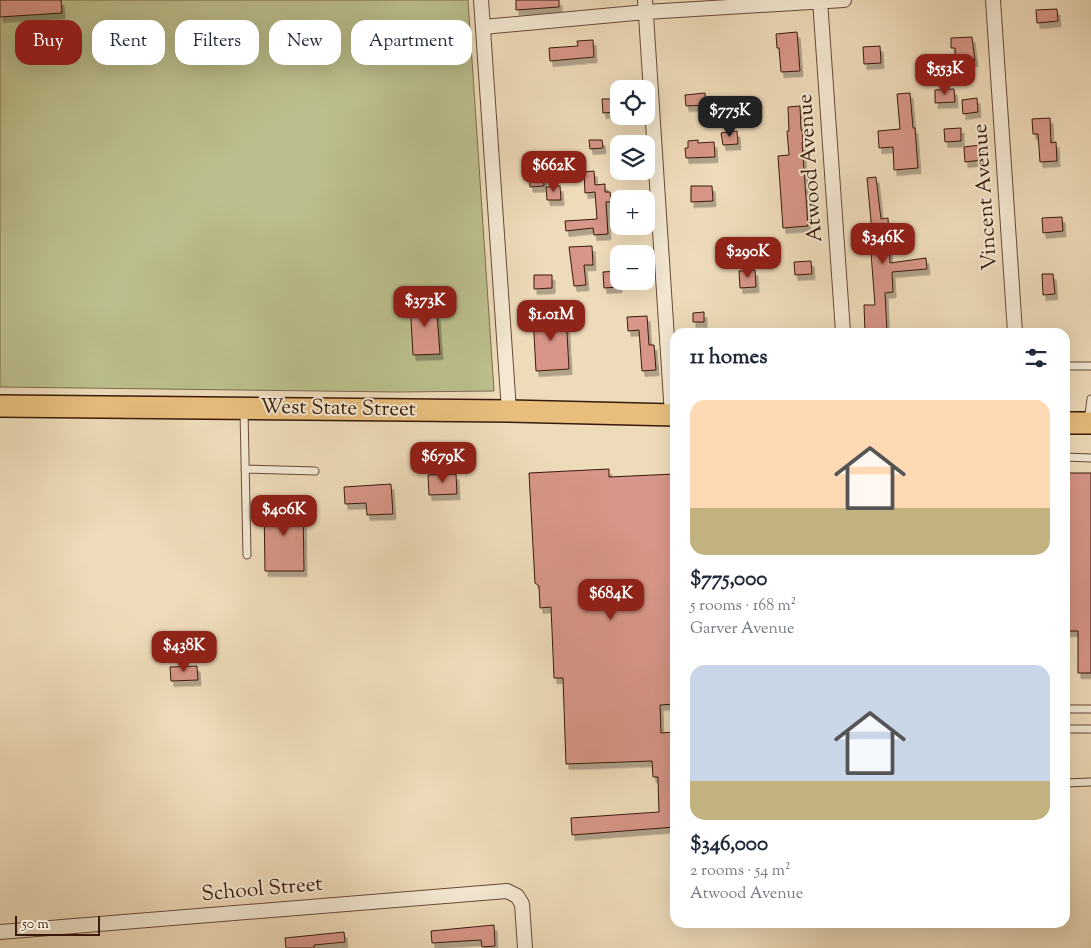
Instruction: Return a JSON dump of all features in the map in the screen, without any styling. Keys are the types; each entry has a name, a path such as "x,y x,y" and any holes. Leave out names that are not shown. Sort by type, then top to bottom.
{"main road":[{"name":"West State Street","path":"0,406 509,411 670,415"},
{"path":"1070,423 1090,423"}],"street":[{"path":"481,0 509,411"},
{"path":"483,27 645,6 844,0"},
{"name":"Vincent Avenue","path":"994,0 1015,328"},
{"name":"Atwood Avenue","path":"820,1 843,328"},
{"path":"645,6 670,344"},
{"name":"School Street","path":"0,932 507,890 517,896 522,904 524,948"}],"lane":[{"path":"1070,366 1091,366"},
{"path":"1090,423 1091,400"},
{"path":"244,408 247,555"},
{"path":"1070,457 1091,458"},
{"path":"245,469 315,471"},
{"path":"1070,709 1091,709"},
{"path":"1070,729 1091,729"},
{"path":"1070,782 1091,782"}],"green space":[{"path":"0,0 468,0 469,20 351,20 351,65 472,65 472,60 494,391 398,392 0,387"}],"building":[{"path":"0,0 61,0 62,13 0,17"},
{"path":"516,0 559,0 559,7 516,10"},
{"path":"1057,9 1058,21 1037,23 1036,10"},
{"path":"797,32 800,71 781,72 776,34"},
{"path":"972,37 975,61 956,63 955,48 951,48 951,38"},
{"path":"593,40 594,57 550,61 549,48 578,46 577,41"},
{"path":"880,46 881,63 864,64 863,47"},
{"path":"954,89 955,102 935,103 935,90"},
{"path":"705,93 706,105 686,106 685,95"},
{"path":"910,93 918,168 894,170 893,147 879,148 878,131 900,129 897,94"},
{"path":"977,98 978,112 963,114 962,100"},
{"path":"602,99 610,99 610,112 603,113"},
{"path":"800,106 808,226 783,228 778,156 789,155 788,107"},
{"path":"1050,118 1051,143 1056,142 1057,161 1040,162 1038,134 1033,134 1032,119"},
{"path":"961,128 961,141 945,142 944,129"},
{"path":"737,131 738,144 723,145 721,133"},
{"path":"589,140 602,140 603,148 590,149"},
{"path":"698,140 698,143 714,142 715,157 686,158 685,148 688,148 688,141"},
{"path":"980,145 982,160 965,162 964,147"},
{"path":"543,169 544,186 530,187 529,170"},
{"path":"594,171 595,185 605,184 605,192 610,192 610,202 606,202 608,234 594,235 593,228 566,231 565,221 597,219 595,192 585,193 584,172"},
{"path":"876,177 881,219 888,218 890,263 926,258 927,269 892,272 893,292 885,293 887,328 865,328 864,305 875,305 871,253 874,253 867,178"},
{"path":"560,186 561,200 547,200 546,187"},
{"path":"691,186 712,186 713,201 691,202"},
{"path":"1062,217 1063,231 1043,233 1042,218"},
{"path":"592,246 593,265 584,265 586,285 574,286 569,247"},
{"path":"811,261 812,274 795,275 794,262"},
{"path":"755,270 756,287 740,288 739,271"},
{"path":"603,272 610,272 610,288 604,288"},
{"path":"1042,274 1053,274 1055,294 1043,295"},
{"path":"534,275 552,275 552,288 534,289"},
{"path":"436,301 440,354 413,355 410,303"},
{"path":"704,312 704,322 693,322 693,313"},
{"path":"566,314 569,369 536,371 533,316"},
{"path":"647,316 649,345 654,345 656,370 642,371 639,330 628,331 627,317"},
{"path":"609,469 609,477 670,474 670,704 660,705 661,733 670,732 670,827 572,835 571,818 659,812 658,777 653,777 652,761 566,764 563,678 554,678 551,607 540,608 539,586 535,583 529,473"},
{"path":"1070,473 1091,473 1091,673 1078,673 1078,631 1070,631"},
{"path":"456,474 457,494 429,495 428,475"},
{"path":"391,484 393,514 367,515 366,503 345,504 344,487"},
{"path":"303,503 304,571 265,571 264,504"},
{"path":"197,666 198,680 171,681 170,667"},
{"path":"494,925 495,946 482,947 481,940 432,943 431,931"},
{"path":"344,932 345,942 314,945 314,948 286,948 285,938"}]}
